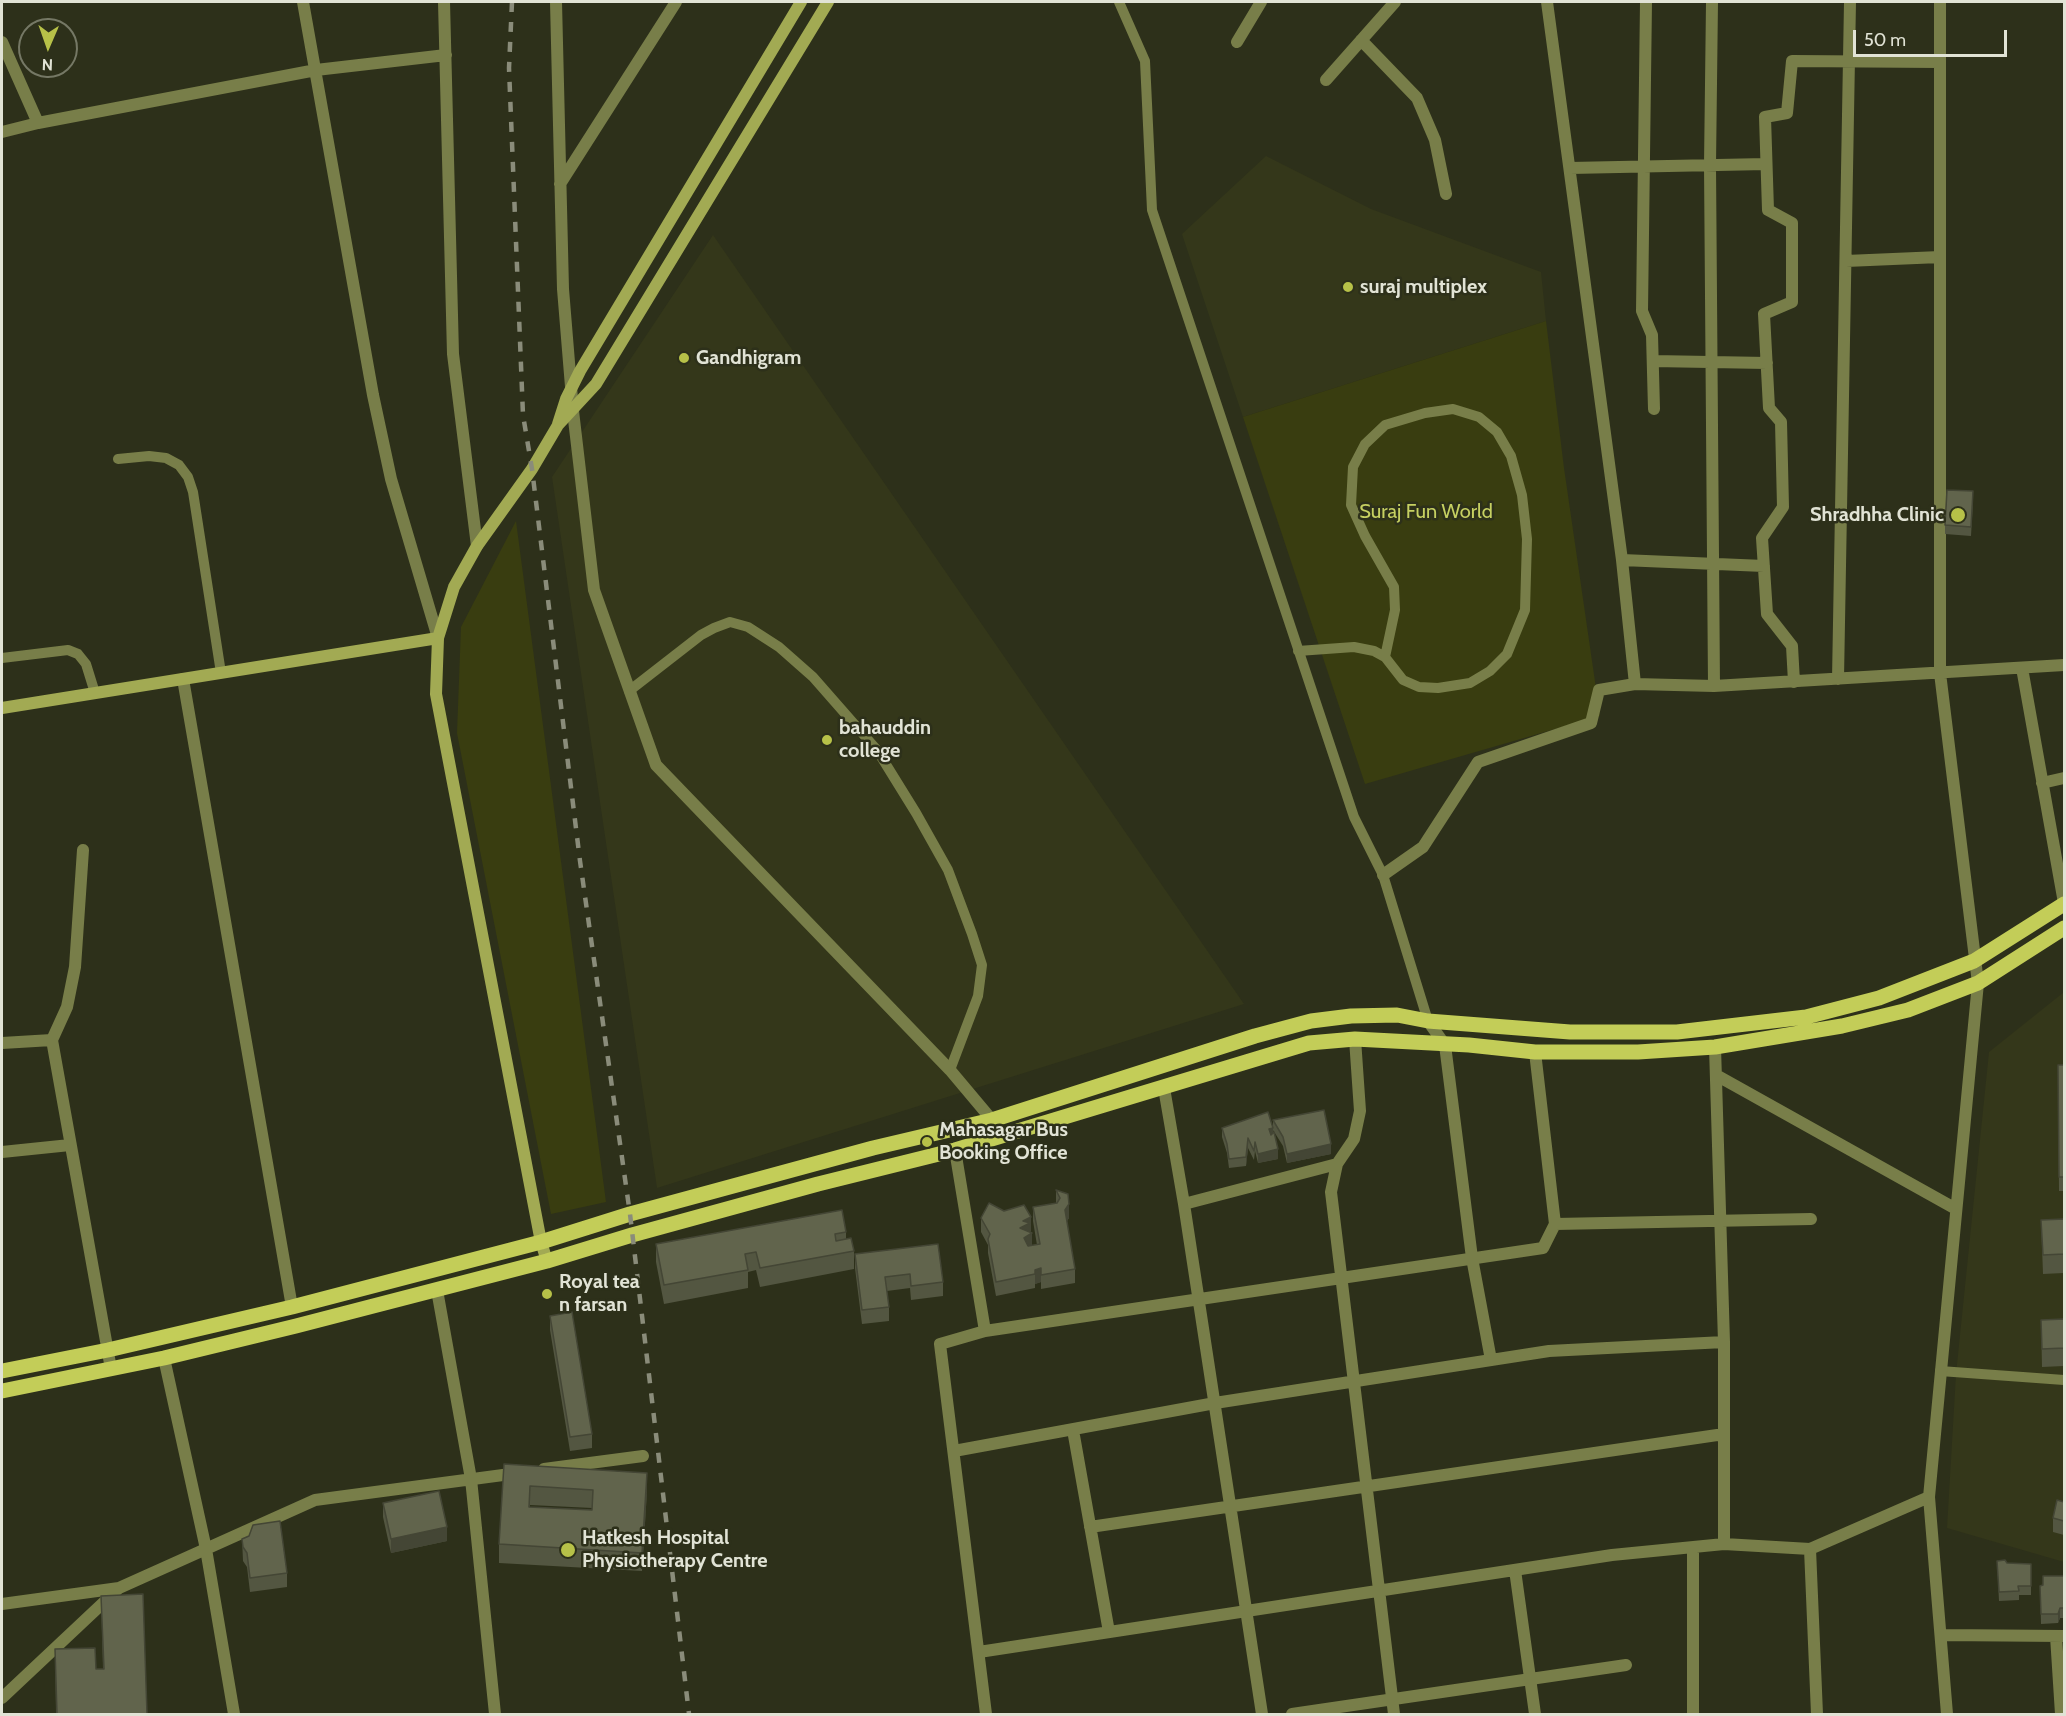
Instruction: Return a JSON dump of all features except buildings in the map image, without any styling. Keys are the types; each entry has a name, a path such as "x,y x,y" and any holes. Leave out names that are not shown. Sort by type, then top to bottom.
{"main road":[{"path":"547,1261 541,1242 436,694 438,638 454,587 477,546 532,469 558,425 572,385 801,2"},
{"path":"558,425 596,384 828,2"},
{"path":"2,708 438,638"},
{"path":"2,1371 108,1350 292,1307 541,1242 630,1214 850,1154 992,1120 1255,1036 1311,1021 1351,1016 1397,1015 1428,1021 1570,1032 1677,1032 1806,1017 1879,998 1974,961 2064,904"},
{"path":"2,1391 164,1358 547,1261 807,1187 955,1150 1309,1042 1355,1039 1535,1052 1638,1052 1715,1047 1842,1026 1908,1010 1978,983 2064,928"}],"street":[{"path":"303,2 375,406 392,480 438,638"},
{"path":"444,2 453,354 477,546"},
{"path":"556,2 563,289 573,411 594,590 656,765 950,1070 992,1120"},
{"path":"560,184 676,2"},
{"path":"1237,42 1261,2"},
{"path":"1326,80 1395,2"},
{"path":"1547,2 1622,560 1635,684"},
{"path":"1646,2 1642,311 1653,335 1654,409"},
{"path":"1712,2 1710,165 1714,686"},
{"path":"1838,679 1850,2"},
{"path":"1940,2 1940,673 1978,983 1929,1497 1947,1714"},
{"path":"1360,40 1417,98 1435,140 1446,194"},
{"path":"2,42 38,123"},
{"path":"2,132 38,123 315,70 446,55"},
{"path":"1794,682 1792,646 1767,614 1762,538 1783,507 1780,422 1769,408 1764,314 1792,302 1792,223 1768,210 1764,117 1787,113 1791,61 1940,62"},
{"path":"1570,168 1766,164"},
{"path":"1846,261 1940,257"},
{"path":"1653,361 1767,363"},
{"path":"1622,560 1764,566"},
{"path":"1383,875 1423,848 1478,762 1591,723 1599,690 1635,684 1714,686 2064,665"},
{"path":"2022,668 2064,904"},
{"path":"183,678 292,1307"},
{"path":"2042,783 2064,778"},
{"path":"83,850 75,966 67,1007 52,1040 111,1369"},
{"path":"1428,1021 1445,1045 1473,1258 1491,1360"},
{"path":"1355,1039 1360,1111 1354,1138 1337,1164 1331,1192 1394,1714"},
{"path":"2,1043 52,1040"},
{"path":"1715,1047 1724,1342 1724,1545"},
{"path":"986,1714 940,1344 985,1330 1543,1248 1555,1224 1535,1052"},
{"path":"1716,1075 1956,1209"},
{"path":"1164,1088 1199,1299 1262,1714"},
{"path":"2,1152 70,1145"},
{"path":"955,1150 985,1330"},
{"path":"1184,1204 1337,1164"},
{"path":"1555,1224 1811,1219"},
{"path":"437,1290 471,1479 495,1714"},
{"path":"954,1451 1215,1403 1549,1351 1724,1342"},
{"path":"164,1358 206,1549 234,1714"},
{"path":"1073,1430 1109,1632"},
{"path":"1090,1527 1724,1434"},
{"path":"2,1604 119,1588 315,1500 643,1456"},
{"path":"978,1652 1612,1555 1724,1545 1810,1549 1929,1497"},
{"path":"1693,1547 1693,1714"},
{"path":"1810,1549 1817,1714"},
{"path":"1515,1570 1534,1714"},
{"path":"3,1695 119,1588"},
{"path":"1941,1635 2060,1636 2061,1714"},
{"path":"1292,1714 1626,1665"}],"lane":[{"path":"1119,2 1145,61 1152,210 1354,817 1383,875 1428,1021"},
{"path":"1298,651 1354,647 1374,651 1385,657 1403,680 1419,687 1438,688 1470,683 1490,671 1507,654 1525,610 1527,539 1522,495 1511,456 1497,432 1479,417 1453,410 1425,413 1385,425 1365,444 1353,467 1351,505 1365,536 1394,587 1395,610 1385,657"},
{"path":"118,459 149,456 166,458 179,465 188,477 193,492 221,673"},
{"path":"630,691 702,635 730,622 748,627 779,648 813,677 877,750 948,870 982,965 978,996 950,1070"},
{"path":"2,658 68,650 78,654 86,664 95,693"},
{"path":"1940,1371 2064,1380"}],"shaded area":[{"path":"1266,156 1371,209 1541,272 1546,321 1243,417 1182,234"},
{"name":"bahauddin college","path":"713,235 1244,1004 657,1188 552,477"},
{"path":"2064,992 2064,1562 1947,1528 1956,1374 1989,1052"}],"green space":[{"name":"Suraj Fun World","path":"1546,321 1564,468 1600,716 1365,784 1243,417"},
{"path":"516,521 606,1202 551,1214 457,733 461,627"}],"railway":[{"path":"512,2 509,68 523,415 532,469 580,861 630,1214 689,1714"}],"place":[{"name":"suraj multiplex","path":"1348,287"},
{"name":"Gandhigram","path":"684,358"},
{"name":"Shradhha Clinic","path":"1958,515"},
{"name":"bahauddin college","path":"827,740"},
{"name":"Mahasagar Bus Booking Office","path":"927,1142"},
{"name":"Royal tea n farsan","path":"547,1294"},
{"name":"Hatkesh Hospital Physiotherapy Centre","path":"568,1550"}]}
